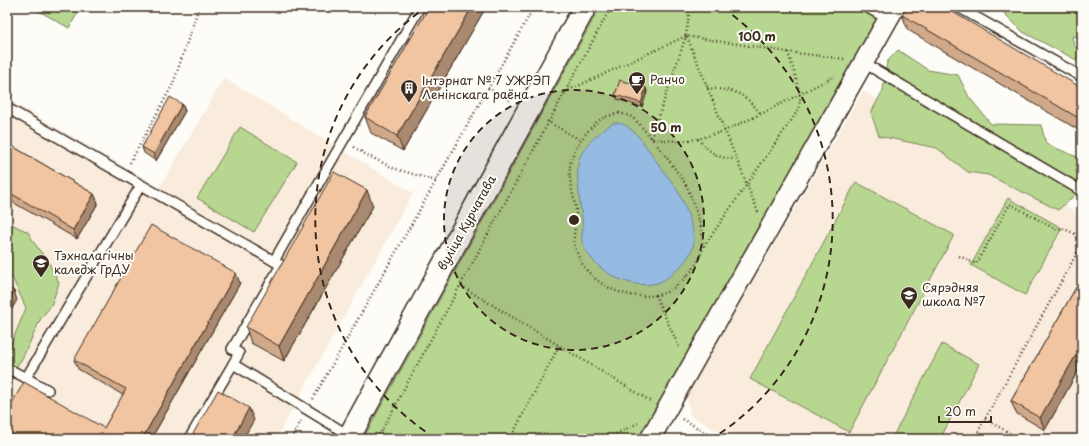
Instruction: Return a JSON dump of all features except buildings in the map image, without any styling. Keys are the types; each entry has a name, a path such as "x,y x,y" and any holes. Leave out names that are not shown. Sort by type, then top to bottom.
{"main road":[{"name":"вуліца Курчатава","path":"349,437 585,7"}],"street":[{"path":"650,439 661,407 858,61 892,13"}],"lane":[{"path":"274,261 420,7"},
{"path":"866,7 892,13"},
{"path":"958,7 1082,77"},
{"path":"858,61 1082,191"},
{"path":"7,108 281,265 232,349 239,353 189,439"},
{"path":"26,378 140,185"},
{"path":"233,364 308,409 349,437"},
{"path":"7,368 48,390"}],"path":[{"path":"124,175 173,84 199,7"},
{"path":"291,439 534,7"},
{"path":"377,439 611,7"},
{"path":"651,139 686,36 690,7"},
{"path":"564,92 686,36 858,61"},
{"path":"686,36 760,218"},
{"path":"703,246 701,228 687,187 641,125 630,116 619,113 602,118 580,140 575,150 570,165 571,187 576,211 574,244 587,270 597,280 611,289 632,295 644,296 666,292 678,284 693,269 703,246 798,109 800,94 788,52"},
{"path":"651,139 677,141 698,139 724,131 761,114 838,74"},
{"path":"488,88 511,101"},
{"path":"707,88 734,91 748,99 761,114"},
{"path":"548,122 580,140"},
{"path":"698,139 707,149 717,156 735,159"},
{"path":"343,140 393,168 436,181"},
{"path":"959,256 976,264 1010,204 1057,230 1062,228 1082,237"},
{"path":"974,439 1082,244"},
{"path":"460,286 717,439"},
{"path":"655,295 682,355"},
{"path":"510,439 559,346"},
{"path":"985,419 1020,439"},
{"path":"606,439 639,422"}],"shaded area":[{"path":"224,78 413,193 276,439 7,439 7,99 160,187"},
{"name":"Сярэдняя школа №7","path":"863,91 1082,215 1082,439 731,439 690,415 687,395"}],"green space":[{"path":"32,7 81,7 69,28"},
{"path":"600,7 887,7 643,439 363,439"},
{"path":"998,7 1068,7 1082,15 1082,37 1072,36 1074,46 1082,51 1082,63 1023,32"},
{"path":"898,50 928,70 958,75 969,97 991,124 1041,125 1046,144 1082,159 1082,189 1058,210 988,175 968,172 937,148 879,136 871,113 883,90 887,62"},
{"path":"240,127 297,162 254,232 197,198"},
{"path":"856,182 954,235 849,432 750,379"},
{"path":"1008,198 1062,228 1025,295 971,265"},
{"path":"7,222 28,232 34,243 49,263 59,283 51,306 41,318 22,359 18,364 7,393 7,354 26,308 13,279 7,275"},
{"path":"942,344 979,364 940,439 898,439 893,436"}],"water":[{"path":"613,123 621,123 625,125 635,133 644,144 676,188 691,222 694,242 690,254 686,261 675,272 663,281 657,283 646,285 635,284 612,276 593,260 586,251 582,241 583,226 579,201 578,175 580,157 590,142"}],"place":[{"name":"Ранчо","path":"637,95"},
{"name":"Інтэрнат № 7 УЖРЭП Ленінскага раёна","path":"409,103"},
{"name":"Тэхналагічны каледж ГрДУ","path":"41,278"},
{"name":"Сярэдняя школа №7","path":"909,310"}]}
